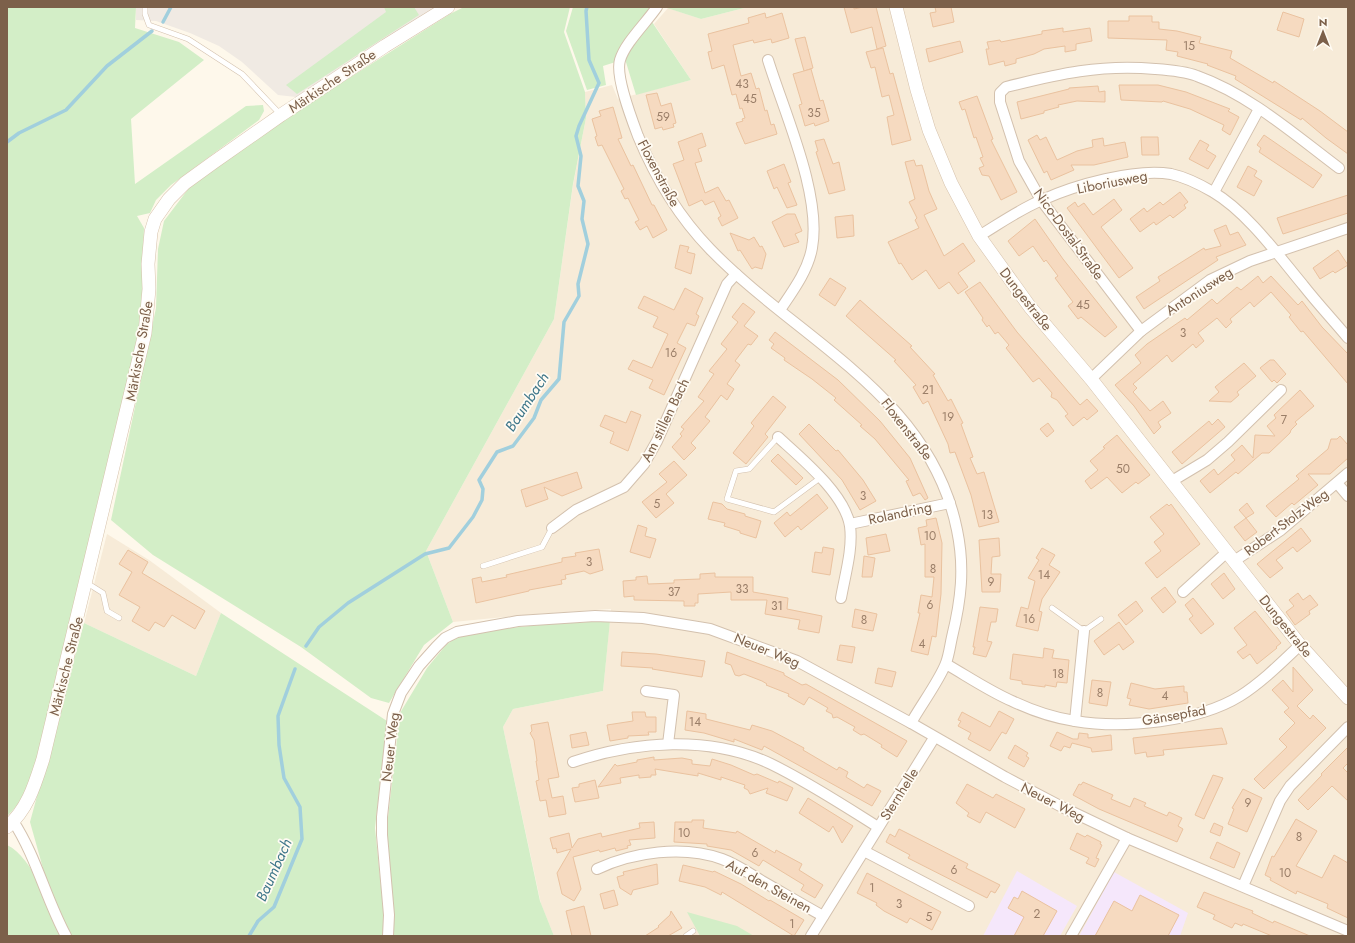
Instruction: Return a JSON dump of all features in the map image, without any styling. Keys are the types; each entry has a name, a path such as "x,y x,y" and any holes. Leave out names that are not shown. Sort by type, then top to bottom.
{"main road":[{"name":"Märkische Straße","path":"10,824 26,805 34,788 43,759 86,582 145,333 149,289 149,245 155,218 169,199 185,183 281,115 385,46 448,7"},
{"name":"Dungestraße","path":"896,7 917,90 929,130 951,183 979,236 1030,307 1091,379 1300,645 1348,698"}],"street":[{"name":"Floxenstraße","path":"657,7 625,49 619,62 621,82 635,127 647,156 675,206 709,248 736,274 854,370 881,395 908,425 934,462 950,503 960,546 962,582 960,610 946,664 911,723"},
{"path":"768,60 803,166 814,219 812,249 810,256 796,286 780,310"},
{"name":"Nico-Dostal-Straße","path":"1141,331 1041,200 1019,161 1000,102 1000,93 1006,87 1092,68 1129,66 1171,70 1196,76 1217,85 1259,110 1339,168"},
{"path":"1214,192 1259,110"},
{"name":"Liboriusweg","path":"979,236 1041,200 1074,188 1105,180 1153,174 1171,174 1214,192 1253,226 1277,252 1348,338"},
{"name":"Antoniusweg","path":"1091,379 1141,331 1210,280 1228,270 1348,228"},
{"name":"Am stillen Bach","path":"552,528 576,510 624,487 644,464 660,433 727,284 736,274"},
{"path":"1172,481 1207,460 1228,442 1281,390"},
{"name":"Rolandring","path":"778,437 820,478 842,506 850,524 850,542 841,598"},
{"name":"Robert-Stolz-Weg","path":"1231,556 1281,530 1348,474"},
{"name":"Robert-Stolz-Weg","path":"1337,483 1348,496"},
{"name":"Rolandring","path":"850,524 950,503"},
{"path":"1184,592 1231,556"},
{"name":"Neuer Weg","path":"388,936 389,915 382,835 393,714 401,693 420,666 441,642 457,632 518,621 580,616 643,618 684,624 728,634 797,661 911,723 934,738 1018,784 1127,838 1348,931"},
{"path":"1075,721 1084,631"},
{"name":"Gänsepfad","path":"946,664 1010,700 1040,712 1075,721 1117,724 1165,720 1203,713 1239,696 1272,671 1300,645"},
{"path":"646,690 674,695 668,744"},
{"path":"1243,886 1280,801 1290,786 1348,726"},
{"name":"Sternhelle","path":"811,936 934,738"},
{"path":"573,762 594,755 626,748 668,744 718,748 741,753 770,763 823,792 878,827"},
{"path":"10,824 24,837 53,912 66,936"},
{"path":"1071,936 1127,838"},
{"path":"864,851 969,906"},
{"name":"Auf den Steinen","path":"597,869 614,861 664,852 699,853 722,859 739,867 823,916"}],"lane":[{"path":"145,7 145,14 149,25 188,38 242,74 281,115"},
{"name":"Rolandring","path":"778,437 749,468 736,471 727,499 774,512 820,478"},
{"path":"483,566 542,547 552,528"},
{"path":"86,582 103,593 107,611 119,618"},
{"path":"1052,608 1084,631 1101,619"},
{"path":"686,936 693,931"}],"shaded area":[{"path":"136,7 442,7 355,58 296,97 278,95 242,62 219,46 190,33 156,21 136,20"},
{"path":"748,7 1348,7 1348,936 554,936 541,904 503,727 513,709 603,691 611,609 453,622 426,551 554,319 573,185 586,118 585,92 612,85 618,99 691,80 654,24 668,8 701,19"},
{"path":"107,534 149,560 221,613 196,676 84,623"},
{"path":"1017,871 1077,906 1060,936 983,936"},
{"path":"1114,872 1188,913 1180,936 1079,936"}],"green space":[{"path":"7,7 136,7 135,28 179,42 204,60 131,119 135,184 246,106 263,105 264,111 259,120 171,185 156,200 150,213 137,216 144,228 142,293 138,338 41,746 24,793 20,801 7,816"},
{"path":"384,7 414,7 419,15 297,94 286,85 386,12"},
{"path":"464,7 570,7 564,32 585,92 586,118 573,184 554,319 426,551 453,622 424,645 389,703 371,698 301,647 153,555 111,520 156,308 158,249 164,221 189,188 283,120 450,14"},
{"path":"573,7 650,7 646,13 691,80 636,95 625,59 603,66 606,85 587,90 566,31"},
{"path":"664,7 748,7 701,19"},
{"path":"221,613 387,721 375,828 386,936 71,936 53,904 30,822 84,623 196,676"},
{"path":"610,621 603,691 513,709 503,727 540,901 554,936 393,936 387,826 400,713 427,668 446,645 462,633 548,624"},
{"path":"7,845 17,852 33,872 47,899 63,936 7,936"},
{"path":"687,912 737,926 754,936 700,936"}],"building":[{"path":"844,7 854,7 854,9 876,7 886,46 877,49 872,27 851,33"},
{"path":"935,7 951,7 954,22 933,27 930,13 936,12"},
{"path":"1283,12 1304,19 1299,37 1277,30"},
{"path":"765,13 766,18 782,13 789,38 772,43 771,39 754,43 753,40 733,45 741,76 751,73 756,89 759,88 765,111 767,110 771,125 774,124 777,134 745,144 736,123 743,121 742,119 745,118 742,108 740,109 736,94 732,95 724,65 712,69 708,52 712,51 708,34 749,23 748,18"},
{"path":"1129,16 1152,16 1152,22 1159,22 1159,29 1177,31 1201,37 1199,43 1232,51 1230,58 1273,83 1274,81 1320,111 1348,132 1348,154 1302,118 1301,120 1235,79 1236,76 1207,65 1208,64 1177,56 1178,52 1166,50 1167,40 1108,38 1108,21 1129,21"},
{"path":"1063,28 1063,32 1090,28 1092,41 1076,44 1076,50 1065,52 1065,46 1044,49 1034,54 1016,59 1016,63 1005,66 1004,61 989,65 986,49 989,49 987,42 1000,40 1001,42 1042,34 1042,31"},
{"path":"805,37 813,68 804,71 795,39"},
{"path":"960,41 963,52 929,62 926,49"},
{"path":"883,48 890,74 893,73 911,140 892,145 887,117 894,115 889,95 882,97 875,67 871,68 866,52"},
{"path":"811,69 820,101 823,100 829,121 815,126 814,123 805,126 799,105 802,104 793,74"},
{"path":"1119,85 1158,85 1186,92 1230,109 1228,111 1239,117 1230,135 1222,130 1224,125 1190,109 1163,101 1121,100"},
{"path":"1098,86 1099,92 1105,91 1105,102 1077,101 1058,105 1059,107 1044,111 1044,113 1021,119 1017,102 1069,88"},
{"path":"657,93 661,106 671,103 676,123 673,124 674,127 663,130 662,127 655,129 646,95"},
{"path":"977,96 993,139 991,140 1017,192 1001,200 989,176 982,175 979,168 984,166 980,158 983,157 976,137 974,138 965,109 962,110 959,102"},
{"path":"613,107 622,138 618,139 631,166 633,165 652,205 654,205 667,230 653,238 647,226 640,230 635,222 639,220 628,198 625,199 621,191 624,189 602,145 598,146 595,137 597,136 592,119 601,116 599,111"},
{"path":"702,133 706,146 698,149 702,161 695,163 705,193 718,187 726,201 729,200 738,218 722,226 718,218 721,216 714,201 705,205 702,200 689,206 673,164 684,160 678,142"},
{"path":"1037,135 1040,140 1046,137 1057,160 1077,151 1093,147 1092,140 1103,138 1104,146 1125,142 1128,157 1094,165 1071,165 1074,170 1051,180 1047,171 1044,173 1028,140"},
{"path":"1264,135 1322,175 1313,188 1259,152 1261,148 1257,145"},
{"path":"1141,137 1158,137 1159,155 1142,155"},
{"path":"824,139 833,164 839,162 845,190 829,194 816,152 818,151 815,141"},
{"path":"1200,140 1209,145 1206,150 1216,156 1208,169 1189,159"},
{"path":"914,160 916,166 922,165 929,191 937,209 924,215 944,256 963,243 975,261 958,273 968,287 958,294 949,282 939,289 926,270 912,280 901,263 899,264 888,242 919,228 915,220 917,218 909,202 915,199 905,162"},
{"path":"784,164 791,182 788,183 797,205 787,208 777,187 774,189 767,171"},
{"path":"1248,166 1257,171 1254,176 1262,181 1254,196 1237,187"},
{"path":"1180,192 1188,202 1184,205 1186,208 1173,218 1170,215 1156,225 1154,222 1140,232 1130,219 1144,208 1147,212 1160,202 1163,205"},
{"path":"1348,195 1348,213 1283,234 1277,218"},
{"path":"1114,199 1122,210 1101,227 1133,268 1119,278 1067,208 1075,202 1078,207 1084,203 1093,215"},
{"path":"787,214 795,214 802,231 795,234 799,242 784,247 772,222"},
{"path":"853,215 854,236 837,238 835,217"},
{"path":"1035,219 1063,259 1117,327 1105,337 1081,317 1078,319 1068,306 1073,302 1055,278 1058,276 1046,260 1044,262 1033,246 1019,256 1008,241"},
{"path":"1226,225 1230,235 1238,232 1246,245 1216,257 1218,260 1144,309 1136,297 1160,281 1158,277 1204,248 1205,250 1221,246 1214,230"},
{"path":"730,233 749,240 754,237 760,247 762,246 766,254 762,269 755,267 752,269 740,250 738,251"},
{"path":"680,245 689,247 687,252 695,254 691,274 675,268"},
{"path":"1338,250 1348,265 1335,273 1333,271 1320,279 1313,268"},
{"path":"1258,276 1263,283 1271,276 1298,305 1302,301 1322,327 1348,354 1348,384 1303,331 1301,332 1289,317 1291,315 1271,292 1254,307 1250,302 1230,319 1232,322 1226,328 1217,318 1198,333 1204,341 1196,348 1193,344 1172,362 1167,355 1133,384 1137,388 1133,392 1150,411 1163,401 1171,413 1158,422 1161,427 1154,434 1134,406 1115,385 1141,363 1135,355 1147,344 1185,318 1187,320 1212,299 1217,304 1237,287 1241,290"},
{"path":"830,278 846,288 835,306 819,295"},
{"path":"980,282 1017,332 1080,405 1087,399 1098,411 1087,420 1084,417 1073,426 1065,416 1068,414 1057,400 1051,397 1052,393 1039,378 1033,382 1006,348 1009,345 998,332 995,334 989,325 987,327 982,320 983,318 965,292"},
{"path":"685,288 703,298 696,314 699,316 695,326 687,323 677,343 686,348 664,395 649,388 653,380 628,369 633,360 652,368 668,334 653,327 658,317 638,308 644,296 674,310"},
{"path":"860,300 912,346 910,347 935,374 933,375 948,401 951,399 963,423 961,424 973,457 970,458 977,474 984,472 999,522 979,527 971,495 955,452 950,453 948,444 928,401 923,404 913,387 916,385 894,361 896,360 846,316"},
{"path":"743,303 755,312 744,326 758,336 751,345 748,344 735,361 740,365 727,384 734,389 727,400 721,395 705,417 710,421 691,443 696,448 684,460 672,447 682,436 680,434 684,429 681,427 704,401 698,397 714,374 709,371 727,349 721,344 738,322 732,317"},
{"path":"775,332 838,380 880,421 910,458 928,498 925,500 920,493 913,496 906,481 909,480 875,439 860,426 862,425 834,400 836,398 784,360 785,358 771,348 774,344 769,340"},
{"path":"1270,360 1274,360 1286,374 1277,383 1274,380 1272,382 1260,368"},
{"path":"1244,363 1256,376 1237,392 1239,395 1231,402 1209,401 1219,392 1215,387"},
{"path":"1300,390 1314,406 1295,422 1297,424 1290,433 1269,453 1262,453 1238,474 1236,472 1210,493 1200,481 1214,469 1218,475 1235,460 1231,455 1242,445 1253,458 1255,435 1275,436 1267,426 1276,418 1274,415"},
{"path":"773,396 786,407 765,434 768,437 746,464 733,453 754,426 751,423"},
{"path":"631,411 641,415 628,451 610,443 614,432 600,426 605,415 626,423"},
{"path":"1218,419 1225,427 1182,464 1172,452 1209,421 1212,425"},
{"path":"1048,423 1054,431 1047,437 1040,429"},
{"path":"809,424 836,451 838,450 863,480 876,501 860,510 842,480 799,434"},
{"path":"1117,435 1150,475 1138,484 1136,482 1122,493 1107,477 1091,489 1085,481 1098,470 1090,461"},
{"path":"1340,436 1348,445 1348,458 1330,474 1308,474 1318,485 1294,505 1292,503 1276,517 1266,506 1299,479 1296,476 1328,449 1331,439 1337,439"},
{"path":"778,454 803,478 796,485 771,461"},
{"path":"674,461 687,475 666,494 674,503 656,518 642,502 667,482 659,474"},
{"path":"577,472 582,488 562,496 544,487 548,499 526,507 521,490"},
{"path":"817,494 828,508 801,530 798,526 785,537 774,523 787,512 790,516"},
{"path":"713,502 722,504 727,509 745,514 745,516 761,521 756,538 724,526 725,523 708,519"},
{"path":"1247,503 1254,513 1246,518 1239,510"},
{"path":"1167,504 1169,506 1171,504 1200,544 1157,578 1145,563 1161,551 1154,542 1164,534 1150,517"},
{"path":"936,518 942,543 941,594 936,637 932,636 928,655 911,651 920,613 918,613 921,595 932,597 934,577 925,577 925,544 921,545 918,528 927,526 926,520"},
{"path":"1246,518 1257,532 1245,541 1234,527"},
{"path":"638,525 647,528 645,536 656,539 650,558 630,552"},
{"path":"1301,528 1311,541 1297,552 1293,547 1276,560 1283,568 1270,578 1257,564"},
{"path":"886,534 890,551 868,555 866,538"},
{"path":"999,538 1000,556 992,557 991,574 1001,574 1000,592 982,592 979,540"},
{"path":"823,547 834,549 830,575 812,572 815,552 822,553"},
{"path":"1042,548 1055,555 1049,565 1060,572 1042,599 1039,611 1042,612 1038,631 1016,626 1021,607 1028,609 1035,581 1028,578 1039,560 1036,558"},
{"path":"599,549 603,570 590,574 584,571 565,575 566,579 561,580 562,584 529,590 476,603 472,579 481,577 482,582 507,577 506,575 562,562 562,558 576,556 575,553"},
{"path":"128,550 148,562 142,573 205,611 195,629 172,615 164,627 155,622 149,631 132,621 140,607 119,595 132,572 119,564"},
{"path":"864,556 875,558 872,577 862,577"},
{"path":"715,573 715,577 753,577 753,592 788,598 787,609 822,616 819,633 798,629 800,620 765,614 767,600 731,600 731,592 698,594 698,603 695,603 695,606 684,606 684,601 634,600 634,596 624,597 623,581 636,580 636,577 647,576 648,584 674,583 674,580 700,579 700,574"},
{"path":"1224,573 1235,589 1223,599 1211,584"},
{"path":"1165,587 1176,602 1163,613 1151,598"},
{"path":"1298,593 1303,600 1310,595 1318,605 1309,611 1310,614 1295,625 1286,612 1294,606 1289,600"},
{"path":"1193,598 1214,624 1201,634 1189,619 1193,616 1185,605"},
{"path":"1136,601 1143,611 1126,625 1118,615"},
{"path":"980,607 998,609 996,622 991,622 987,641 992,642 986,657 973,654"},
{"path":"855,609 877,614 873,631 852,627"},
{"path":"1255,611 1281,643 1257,664 1250,654 1243,659 1237,652 1247,645 1234,628"},
{"path":"1119,622 1134,642 1123,650 1119,644 1104,655 1094,641"},
{"path":"840,645 855,647 852,663 837,660"},
{"path":"1044,648 1054,650 1052,658 1069,660 1067,683 1057,682 1056,687 1045,685 1045,687 1022,684 1022,681 1010,679 1013,654 1043,658"},
{"path":"622,652 656,654 705,661 702,677 652,669 653,668 621,666"},
{"path":"727,652 784,673 784,675 802,685 806,684 907,741 897,757 881,747 882,745 864,734 861,735 853,730 855,727 837,717 833,718 832,714 826,711 828,708 809,697 804,705 788,696 789,694 766,685 767,684 762,681 744,674 739,676 735,675 731,665 725,663"},
{"path":"1293,667 1313,690 1297,706 1310,719 1313,715 1326,728 1264,789 1254,779 1287,747 1279,739 1295,723 1284,712 1289,708 1272,690 1283,680 1293,692"},
{"path":"878,668 896,672 892,687 875,683"},
{"path":"1092,680 1111,682 1107,706 1089,703"},
{"path":"1131,683 1155,689 1184,686 1184,692 1187,692 1188,703 1149,709 1129,705 1131,699 1127,698"},
{"path":"687,711 706,714 706,719 750,730 752,725 772,731 804,748 803,750 837,770 839,767 848,772 846,777 864,788 867,784 881,791 872,806 764,746 762,750 734,739 734,742 704,733 685,730"},
{"path":"999,711 1014,719 1006,734 1002,732 990,751 968,739 971,733 958,726 961,721 958,720 962,712 990,727"},
{"path":"632,712 645,712 646,717 656,717 656,732 648,732 649,735 628,736 628,738 610,741 607,725 633,721"},
{"path":"548,722 559,777 548,779 552,798 563,796 566,814 549,817 546,800 540,801 536,781 539,780 534,740 530,733 532,731 531,725"},
{"path":"1222,728 1227,744 1163,750 1164,755 1147,757 1146,752 1135,754 1133,738"},
{"path":"586,732 589,745 572,748 570,735"},
{"path":"1057,732 1073,739 1078,739 1079,733 1088,734 1088,738 1111,735 1112,750 1092,752 1091,748 1072,743 1070,748 1064,746 1061,751 1050,746"},
{"path":"1015,745 1028,753 1026,756 1029,758 1024,767 1008,758"},
{"path":"1348,747 1348,763 1343,768 1348,773 1348,801 1332,786 1308,810 1298,800"},
{"path":"654,757 654,760 682,758 692,760 692,764 710,766 712,759 754,775 757,774 778,783 779,781 793,788 787,801 766,793 768,788 750,794 748,790 744,788 745,785 721,777 721,780 698,773 698,776 655,769 656,775 651,775 651,777 639,778 639,775 620,778 621,783 598,787 615,764 617,766"},
{"path":"1213,775 1223,778 1204,819 1195,815"},
{"path":"595,780 599,798 575,802 572,788 579,787 579,784"},
{"path":"1083,782 1113,795 1111,799 1130,807 1134,798 1146,803 1144,806 1167,816 1169,812 1182,818 1178,826 1183,829 1177,842 1099,809 1073,795 1079,784 1081,785"},
{"path":"967,784 993,798 996,794 1025,809 1015,828 986,812 980,823 967,816 969,813 956,803"},
{"path":"1243,789 1262,798 1247,832 1228,824 1234,809 1232,808"},
{"path":"808,798 853,826 842,843 833,826 829,832 799,813"},
{"path":"1296,819 1317,831 1296,866 1322,878 1334,855 1348,863 1348,918 1327,908 1328,904 1297,891 1296,894 1270,880 1271,878 1265,875 1272,856 1274,857"},
{"path":"692,820 704,820 703,828 736,833 737,831 775,853 776,850 802,864 799,870 823,885 815,898 801,890 804,885 763,860 759,866 731,850 707,846 707,844 674,842 675,822 692,822"},
{"path":"654,822 655,838 629,840 631,845 627,846 628,848 616,851 615,848 600,852 599,850 573,857 581,889 574,901 562,894 557,873 571,849 557,853 556,848 553,849 550,838 569,833 572,848 578,839 601,833 602,837 640,828 639,823"},
{"path":"1214,823 1223,827 1220,836 1210,832"},
{"path":"899,829 968,864 966,868 1000,885 995,893 991,891 987,898 908,858 910,855 886,842 890,834 895,837"},
{"path":"1077,833 1085,837 1087,835 1101,842 1100,844 1102,845 1096,858 1099,859 1095,867 1086,863 1089,858 1070,849"},
{"path":"1217,842 1240,853 1234,868 1210,858"},
{"path":"657,864 658,884 633,890 631,895 620,888 617,877 624,875 623,872"},
{"path":"683,865 714,871 741,884 804,920 794,936 722,892 721,895 705,887 679,881"},
{"path":"867,873 941,912 932,930 910,918 907,923 884,911 876,905 877,903 857,893"},
{"path":"614,890 618,905 604,909 600,894"},
{"path":"1022,891 1057,911 1043,936 1014,936 1024,917 1008,908 1014,897 1018,899"},
{"path":"1204,892 1253,911 1252,913 1273,923 1274,921 1310,936 1272,936 1243,924 1242,926 1235,923 1232,928 1213,919 1215,915 1197,907"},
{"path":"1140,895 1179,915 1168,936 1095,936 1114,901 1132,911"},
{"path":"584,906 591,936 572,936 566,911"},
{"path":"671,911 682,928 668,936 645,936 659,927 658,926 670,915"}],"waterway":[{"path":"163,22 171,7"},
{"name":"Baumbach","path":"306,646 319,627 348,603 425,554 449,548 473,517 482,500 483,489 479,480 497,452 513,446 534,418 541,400 559,379 564,322 579,296 578,284 588,244 582,219 584,201 578,186 581,156 576,136 579,126 599,83 589,60 587,7"},
{"path":"7,142 19,133 66,110 107,66 152,31"},
{"name":"Baumbach","path":"249,936 258,921 274,907 302,839 300,807 284,778 279,745 278,716 295,669"}]}
